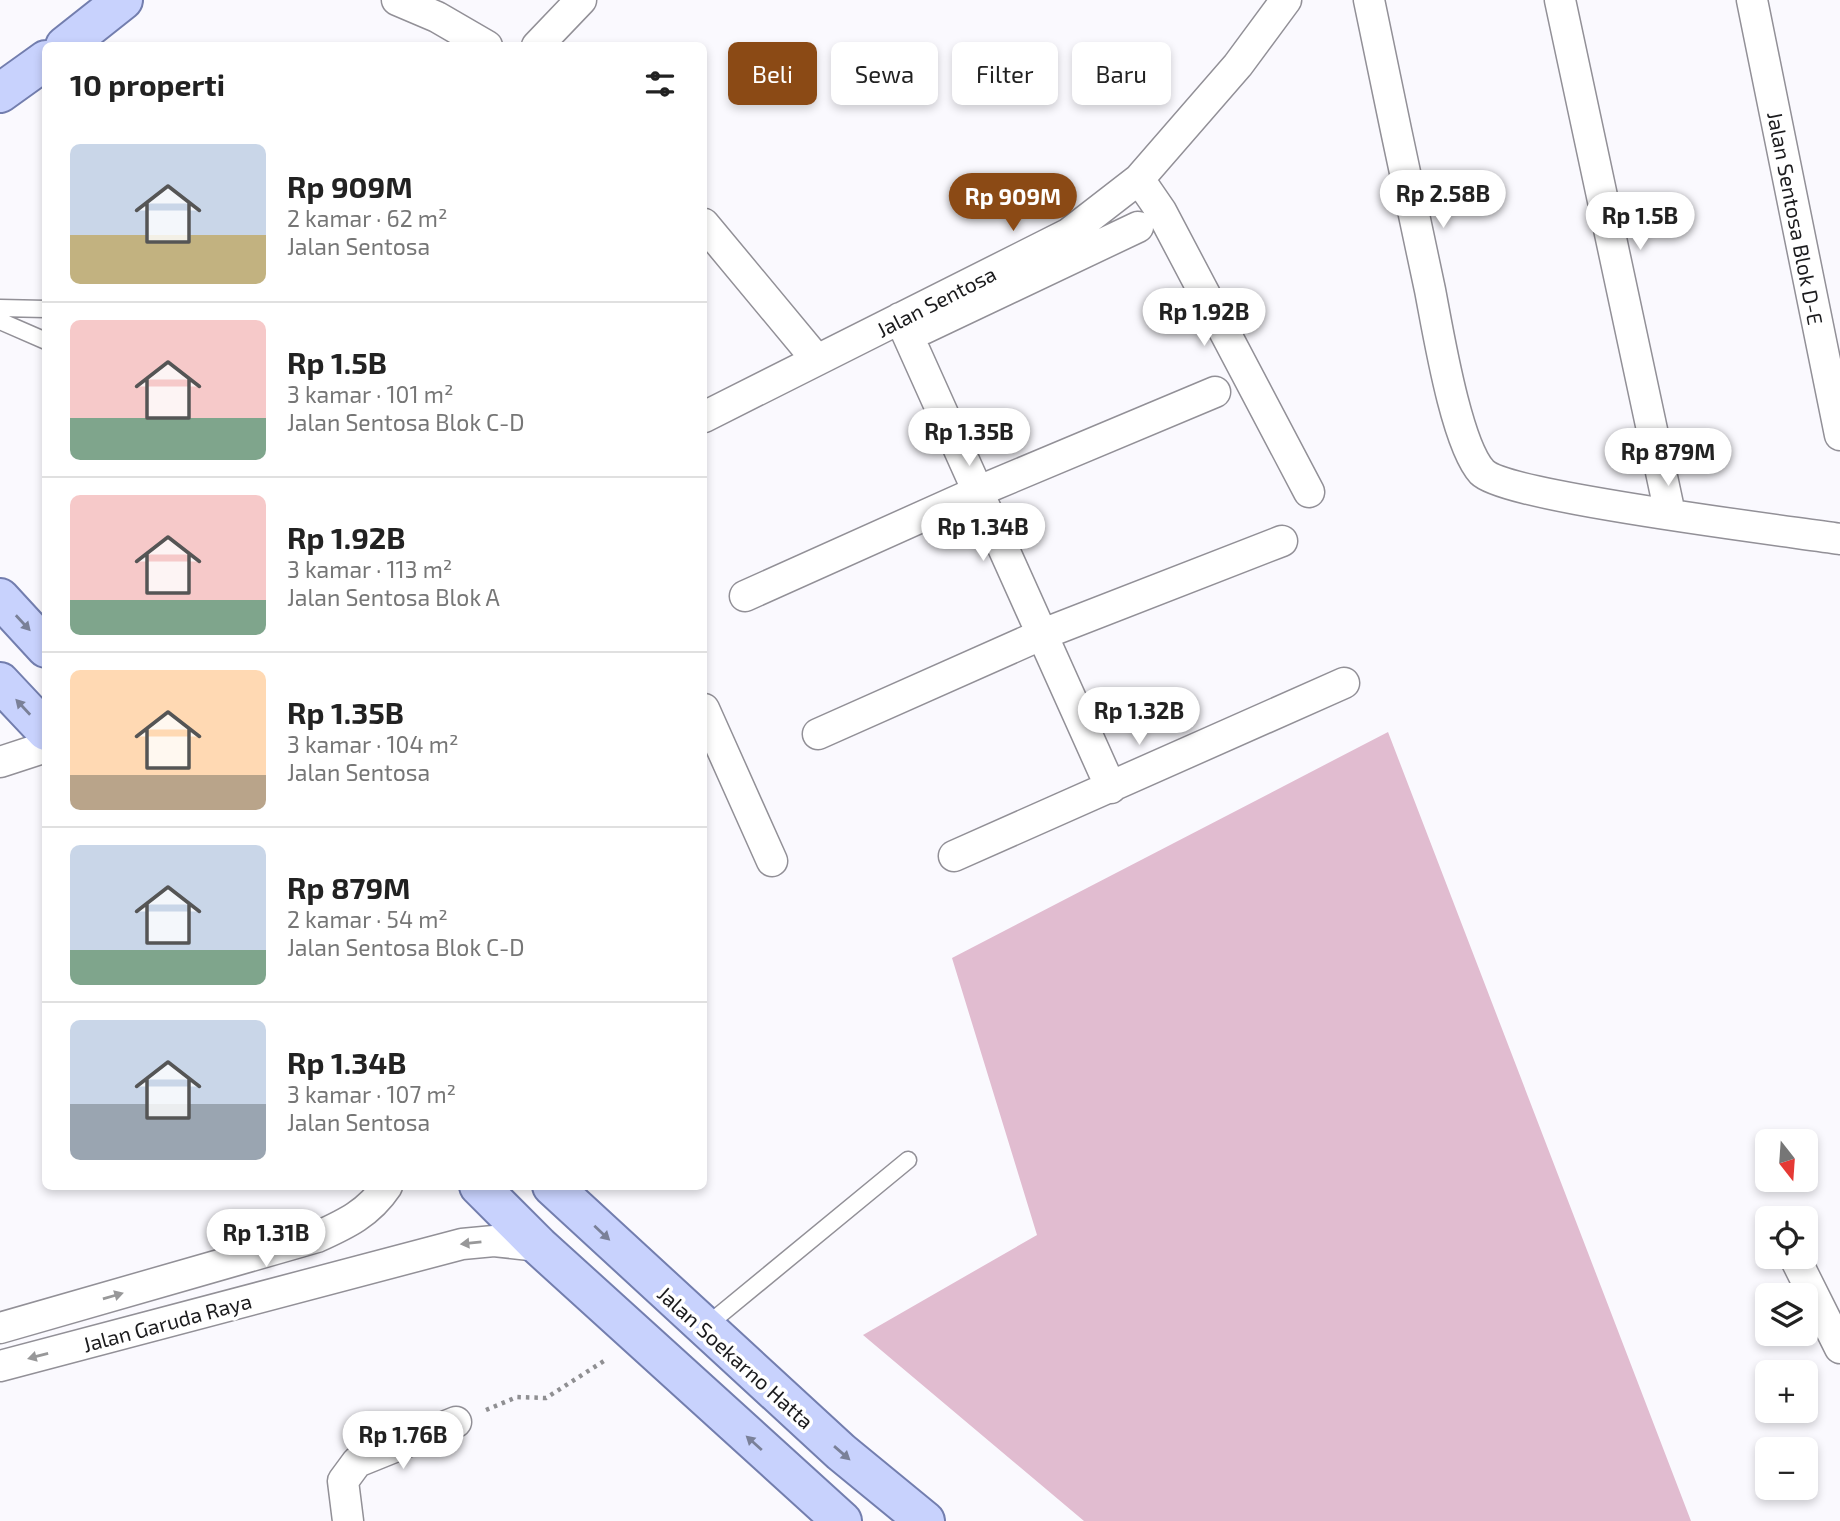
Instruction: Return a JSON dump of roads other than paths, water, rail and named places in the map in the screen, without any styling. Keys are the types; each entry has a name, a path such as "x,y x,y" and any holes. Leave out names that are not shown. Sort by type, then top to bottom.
{"main road":[{"path":"70,42 123,0"},
{"path":"0,93 42,63"},
{"path":"0,598 42,644"},
{"path":"0,682 42,727"},
{"path":"483,1190 539,1246 842,1521"},
{"name":"Jalan Soekarno Hatta","path":"556,1190 841,1452 925,1521"}],"street":[{"path":"397,0 437,17 480,42"},
{"path":"541,42 581,0"},
{"name":"Jalan Sentosa","path":"707,415 817,360 904,327 1069,234 1139,179 1238,65 1286,0"},
{"path":"1369,0 1454,407 1482,472 1498,482 1529,489 1670,514 1840,538"},
{"path":"1560,0 1670,514"},
{"name":"Jalan Sentosa Blok D-E","path":"1752,0 1840,435"},
{"path":"1139,179 1161,211 1309,492"},
{"path":"1111,788 904,327 1138,227"},
{"path":"707,228 817,360"},
{"path":"745,596 979,491 1215,391"},
{"path":"818,734 1043,634 1282,541"},
{"path":"954,856 1344,683"},
{"path":"707,716 772,861"},
{"path":"0,762 42,748"},
{"name":"Jalan Garuda Raya","path":"0,1328 317,1237 357,1219 376,1202 384,1190"},
{"name":"Jalan Garuda Raya","path":"0,1366 462,1244 494,1241 539,1246"},
{"path":"1800,1269 1840,1348"},
{"path":"348,1521 343,1481 357,1462 456,1422"}],"lane":[{"path":"0,308 42,309"},
{"path":"0,321 42,339"},
{"path":"704,1328 908,1160"}]}
